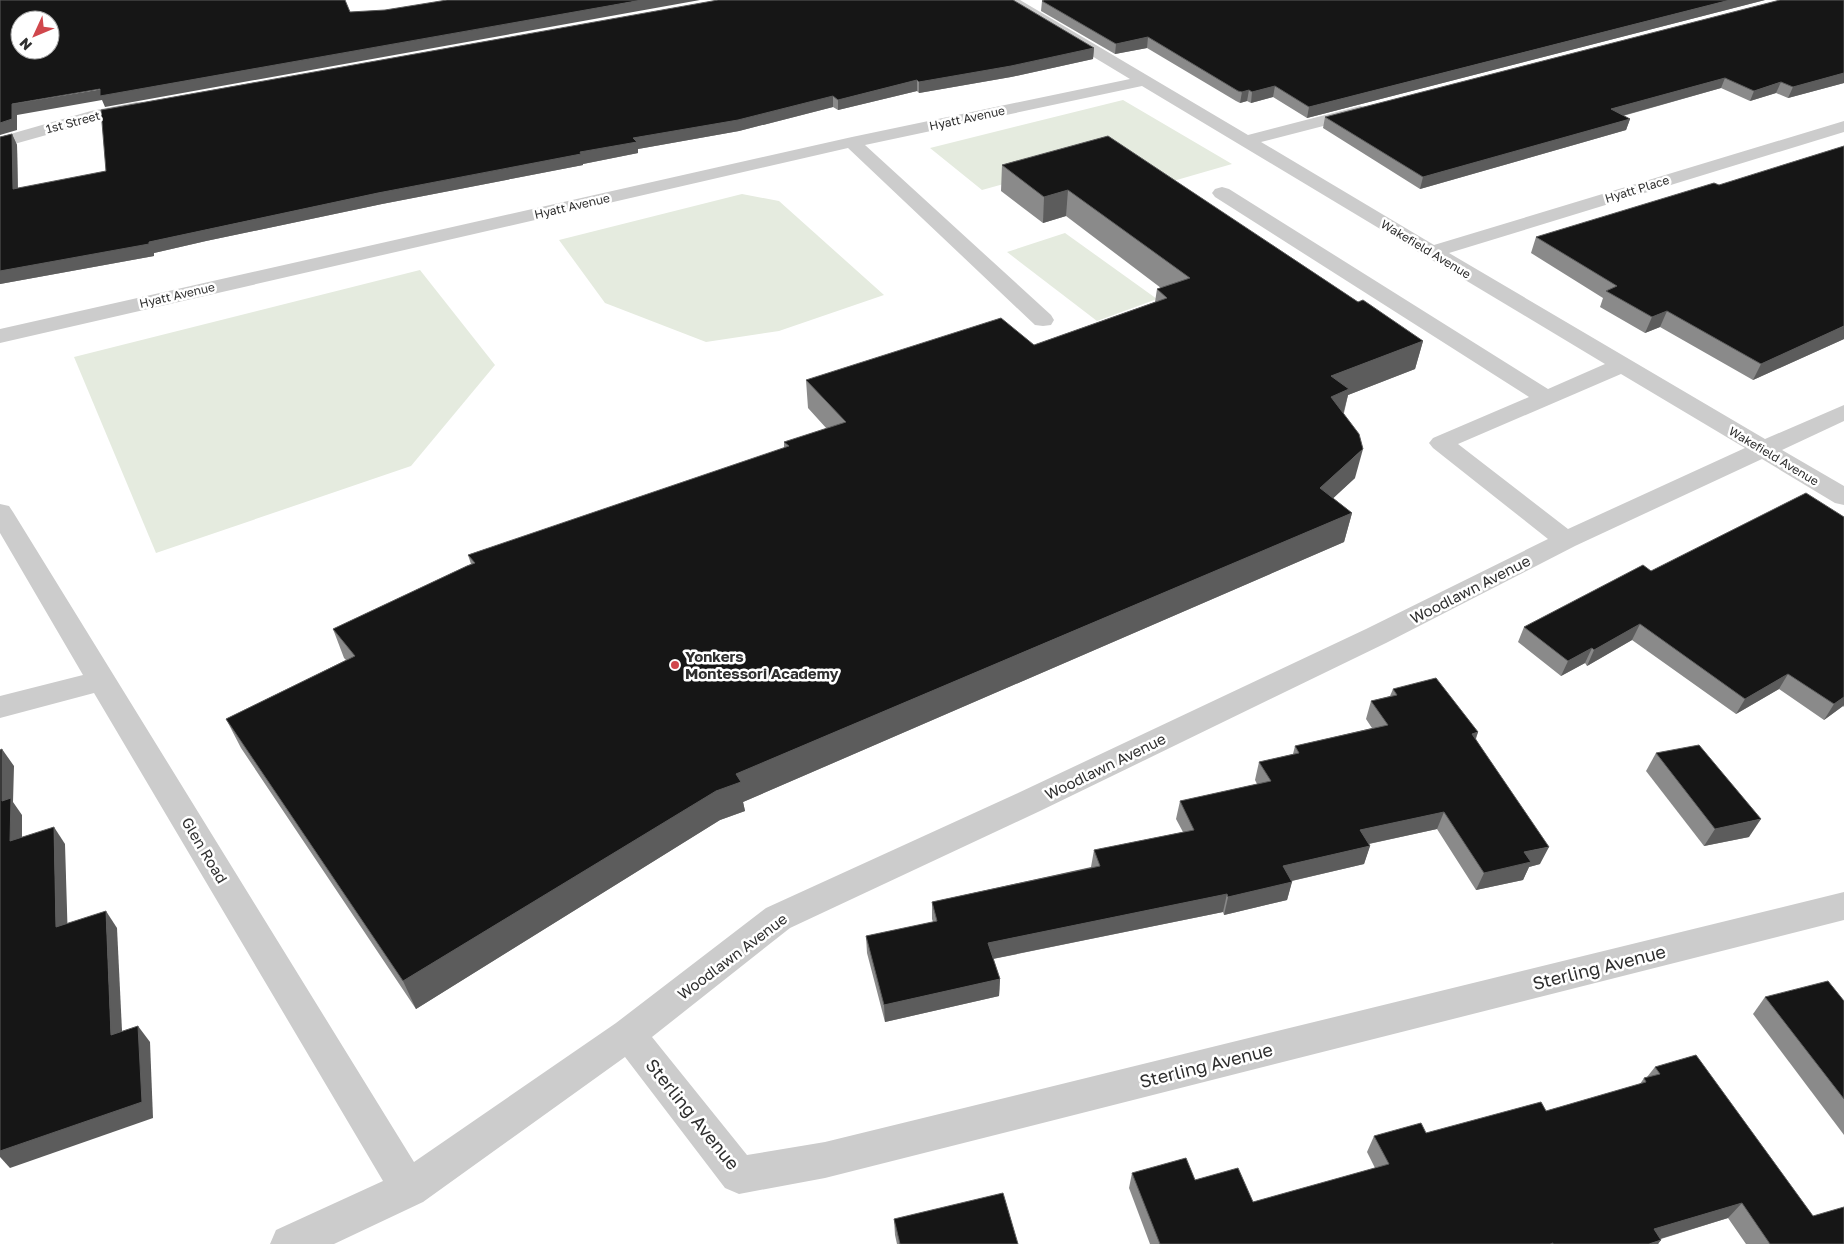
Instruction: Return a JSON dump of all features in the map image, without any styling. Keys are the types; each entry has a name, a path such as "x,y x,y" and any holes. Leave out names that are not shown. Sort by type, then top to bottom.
{"street":[{"path":"1016,4 1042,4"},
{"name":"Wakefield Avenue","path":"1016,4 1844,497"},
{"name":"Hyatt Avenue","path":"0,336 852,142 1144,80"},
{"name":"1st Street","path":"0,143 97,114 155,104"},
{"path":"1246,141 1380,106"},
{"name":"Hyatt Place","path":"1431,252 1844,126"},
{"path":"852,142 1043,320"},
{"path":"1222,193 1545,397"},
{"path":"1566,540 1441,443 1622,365"},
{"name":"Woodlawn Avenue","path":"409,1189 629,1034 778,918 1029,802 1332,658 1566,540 1844,412"},
{"name":"Glen Road","path":"0,512 409,1189"},
{"path":"0,707 102,680"},
{"name":"Sterling Avenue","path":"629,1034 740,1175 825,1160 1844,906"},
{"path":"290,1244 409,1189"}],"shaded area":[{"path":"1123,100 1232,164 1149,188 1103,156 982,190 930,148"},
{"path":"742,194 779,201 884,295 779,331 706,342 605,303 559,240"},
{"path":"1065,233 1157,299 1097,321 1007,252"},
{"path":"420,270 495,365 411,466 156,553 74,357"}],"building":[{"path":"0,0 345,0 350,12 385,10 447,0 642,0 100,96 100,89 12,104 12,119 0,123"},
{"path":"718,0 1013,0 1094,48 1011,66 919,82 917,80 838,100 833,96 738,120 633,138 637,142 580,152 581,154 378,193 149,242 149,244 0,271 0,137 12,134 13,189 106,171 101,110"},
{"path":"1730,0 1309,107 1275,86 1252,92 1249,90 1238,91 1148,37 1116,44 1042,1"},
{"path":"1780,0 1844,0 1844,73 1793,87 1781,82 1754,91 1725,78 1611,109 1630,119 1423,177 1325,117"},
{"path":"1108,136 1358,302 1363,300 1423,341 1331,376 1349,389 1331,397 1359,434 1363,449 1320,488 1352,513 736,774 741,782 716,791 403,981 226,719 355,656 333,629 475,563 468,555 789,446 784,442 846,422 806,380 1001,318 1034,345 1167,298 1157,289 1190,278 1068,190 1044,197 1002,165"},
{"path":"1844,146 1844,326 1761,364 1667,311 1652,317 1606,291 1617,286 1536,237 1714,183 1719,185"},
{"path":"1806,493 1844,517 1844,697 1834,704 1788,674 1745,699 1640,624 1594,650 1592,648 1568,661 1524,627 1643,565 1651,571"},
{"path":"1436,678 1478,732 1472,734 1549,847 1524,852 1531,862 1484,873 1444,812 1360,830 1370,846 1283,866 1292,882 1228,897 1227,894 988,943 1000,979 884,1005 866,936 937,921 932,902 1100,866 1094,850 1194,830 1180,801 1271,781 1259,762 1299,753 1295,746 1388,725 1371,701 1397,695 1393,689"},
{"path":"1699,745 1761,819 1715,829 1656,753"},
{"path":"2,749 2,801 11,798 10,841 54,827 56,927 106,911 111,1035 138,1026 142,1102 0,1151 0,750"},
{"path":"1828,981 1844,1001 1844,1099 1765,997"},
{"path":"1696,1055 1813,1216 1844,1207 1844,1244 1770,1244 1742,1203 1654,1229 1661,1240 1649,1244 1160,1244 1132,1173 1186,1158 1195,1180 1238,1168 1253,1202 1389,1164 1374,1136 1421,1123 1426,1133 1541,1102 1546,1111 1646,1082 1644,1078 1660,1074 1655,1067"},
{"path":"1003,1193 1018,1244 900,1244 894,1219"}],"place":[{"name":"Yonkers Montessori Academy","path":"675,665"}]}
